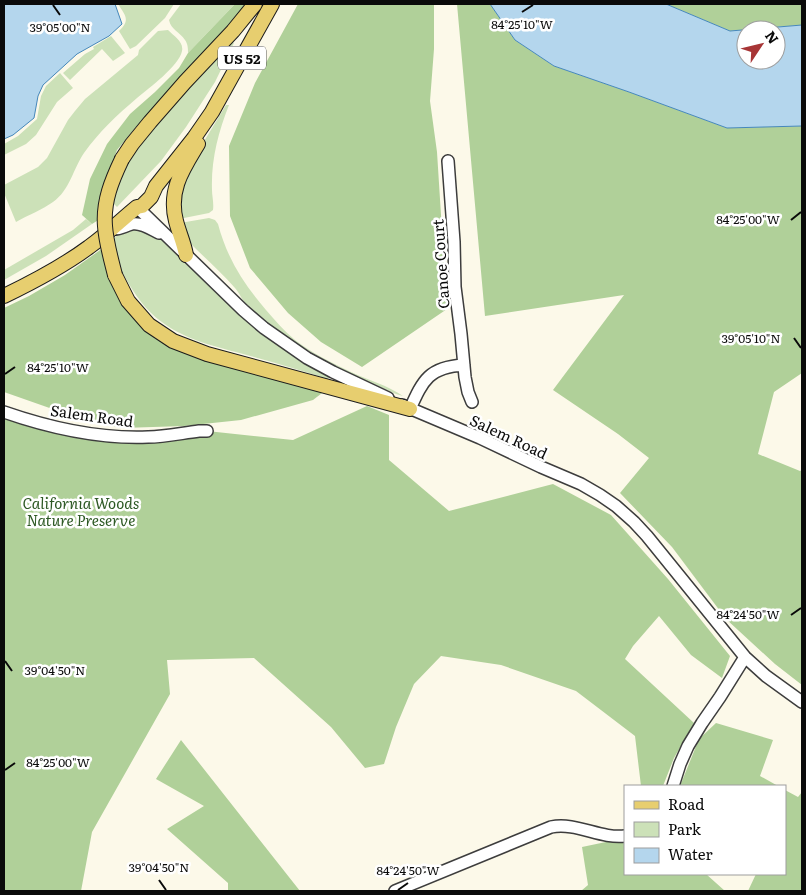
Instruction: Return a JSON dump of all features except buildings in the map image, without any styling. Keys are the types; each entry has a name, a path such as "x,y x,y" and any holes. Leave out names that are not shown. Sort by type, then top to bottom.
{"main road":[{"path":"255,4 233,32 150,122 122,159 114,176 106,206 105,226 115,275 128,300 149,325 173,341 207,354 410,409"},
{"name":"US 52","path":"4,296 73,259 151,197 156,186 212,112 272,4"},
{"path":"186,255 174,210 175,190 178,179 200,140 212,112"}],"street":[{"name":"Canoe Court","path":"448,161 455,287 462,334 466,384 472,402"},
{"name":"Salem Road","path":"137,207 243,310 264,328 307,358 410,409 480,438 581,484 616,506 648,536 745,657 766,676 802,702"},
{"name":"Salem Road","path":"112,229 117,230 133,224 141,224 170,239"},
{"path":"410,409 420,386 434,372 443,368 464,365"},
{"name":"Salem Road","path":"4,412 57,428 119,436 148,437 207,431"},
{"path":"673,785 688,746 745,657"},
{"path":"395,891 551,827 569,826 615,837 624,836"}],"green space":[{"path":"118,4 174,4 165,18 136,46 130,49 119,31 125,24 126,18"},
{"path":"181,4 235,4 188,53 186,42 169,20"},
{"path":"235,4 247,4 117,150 106,180 100,219 92,224 82,215 90,179 107,144 130,114 179,68 188,53"},
{"path":"298,4 434,4 434,49 430,101 437,152 447,309 362,367 321,342 288,313 250,268 230,216 229,146 255,83"},
{"path":"457,4 490,4 515,40 554,66 727,128 802,126 802,373 774,392 758,454 800,471 802,470 802,685 775,664 726,619 672,547 620,493 649,458 618,434 553,390 624,295 485,316"},
{"path":"666,4 802,4 802,25 786,26 786,20 736,20 736,30 730,31"},
{"path":"168,30 182,45 180,57 163,76 115,117 96,138 80,159 59,197 44,208 16,222 4,193 4,185 38,167 47,158 68,120 85,99 138,55 139,50 158,31"},
{"path":"111,36 125,53 113,61 102,49 70,80 63,73 85,54 94,49 93,47"},
{"path":"231,41 234,43 215,82 186,127 161,161 117,207 113,203 117,186 136,144"},
{"path":"60,73 73,88 57,102 36,135 26,144 4,155 4,144 18,136 37,119 41,96 46,86"},
{"path":"226,105 229,105 214,157 213,210 209,213 179,219 177,209 186,171"},
{"path":"209,218 215,220 218,224 226,248 243,280 266,310 291,337 329,361 403,396 357,376 319,357 282,334 249,307 230,282 192,245 180,223"},
{"path":"86,219 92,224 46,256 4,280 4,270 73,230"},
{"path":"136,228 138,232 141,228 157,235 244,319 282,348 329,376 328,379 194,340 161,322 141,302 119,266 113,239 124,230"},
{"path":"103,248 154,332 326,390 313,400 241,420 184,426 122,428 78,418 4,392 4,308 65,275"},
{"name":"California Woods Nature Preserve","path":"367,406 389,415 389,460 449,511 553,484 611,515 668,579 730,656 722,678 691,655 659,616 633,646 625,659 694,723 674,758 663,785 641,785 635,736 576,691 501,665 441,656 414,684 396,727 384,764 365,768 331,727 254,658 167,660 170,694 92,832 81,891 4,891 4,412 90,433 207,431 293,440"},
{"path":"716,723 773,740 760,776 776,785 680,785 699,739"},
{"path":"181,740 300,891 228,891 228,883 167,829 204,806 156,779"},
{"path":"786,791 798,797 802,792 802,891 748,891 756,875 786,875"},
{"path":"624,838 624,875 707,875 725,891 581,891 588,885 582,847"}],"water":[{"path":"4,4 115,4 122,24 109,36 77,54 43,85 38,96 34,118 13,135 4,139"},
{"path":"490,4 666,4 730,31 736,30 736,70 786,70 786,26 802,25 802,126 727,128 554,66 515,40"}]}
